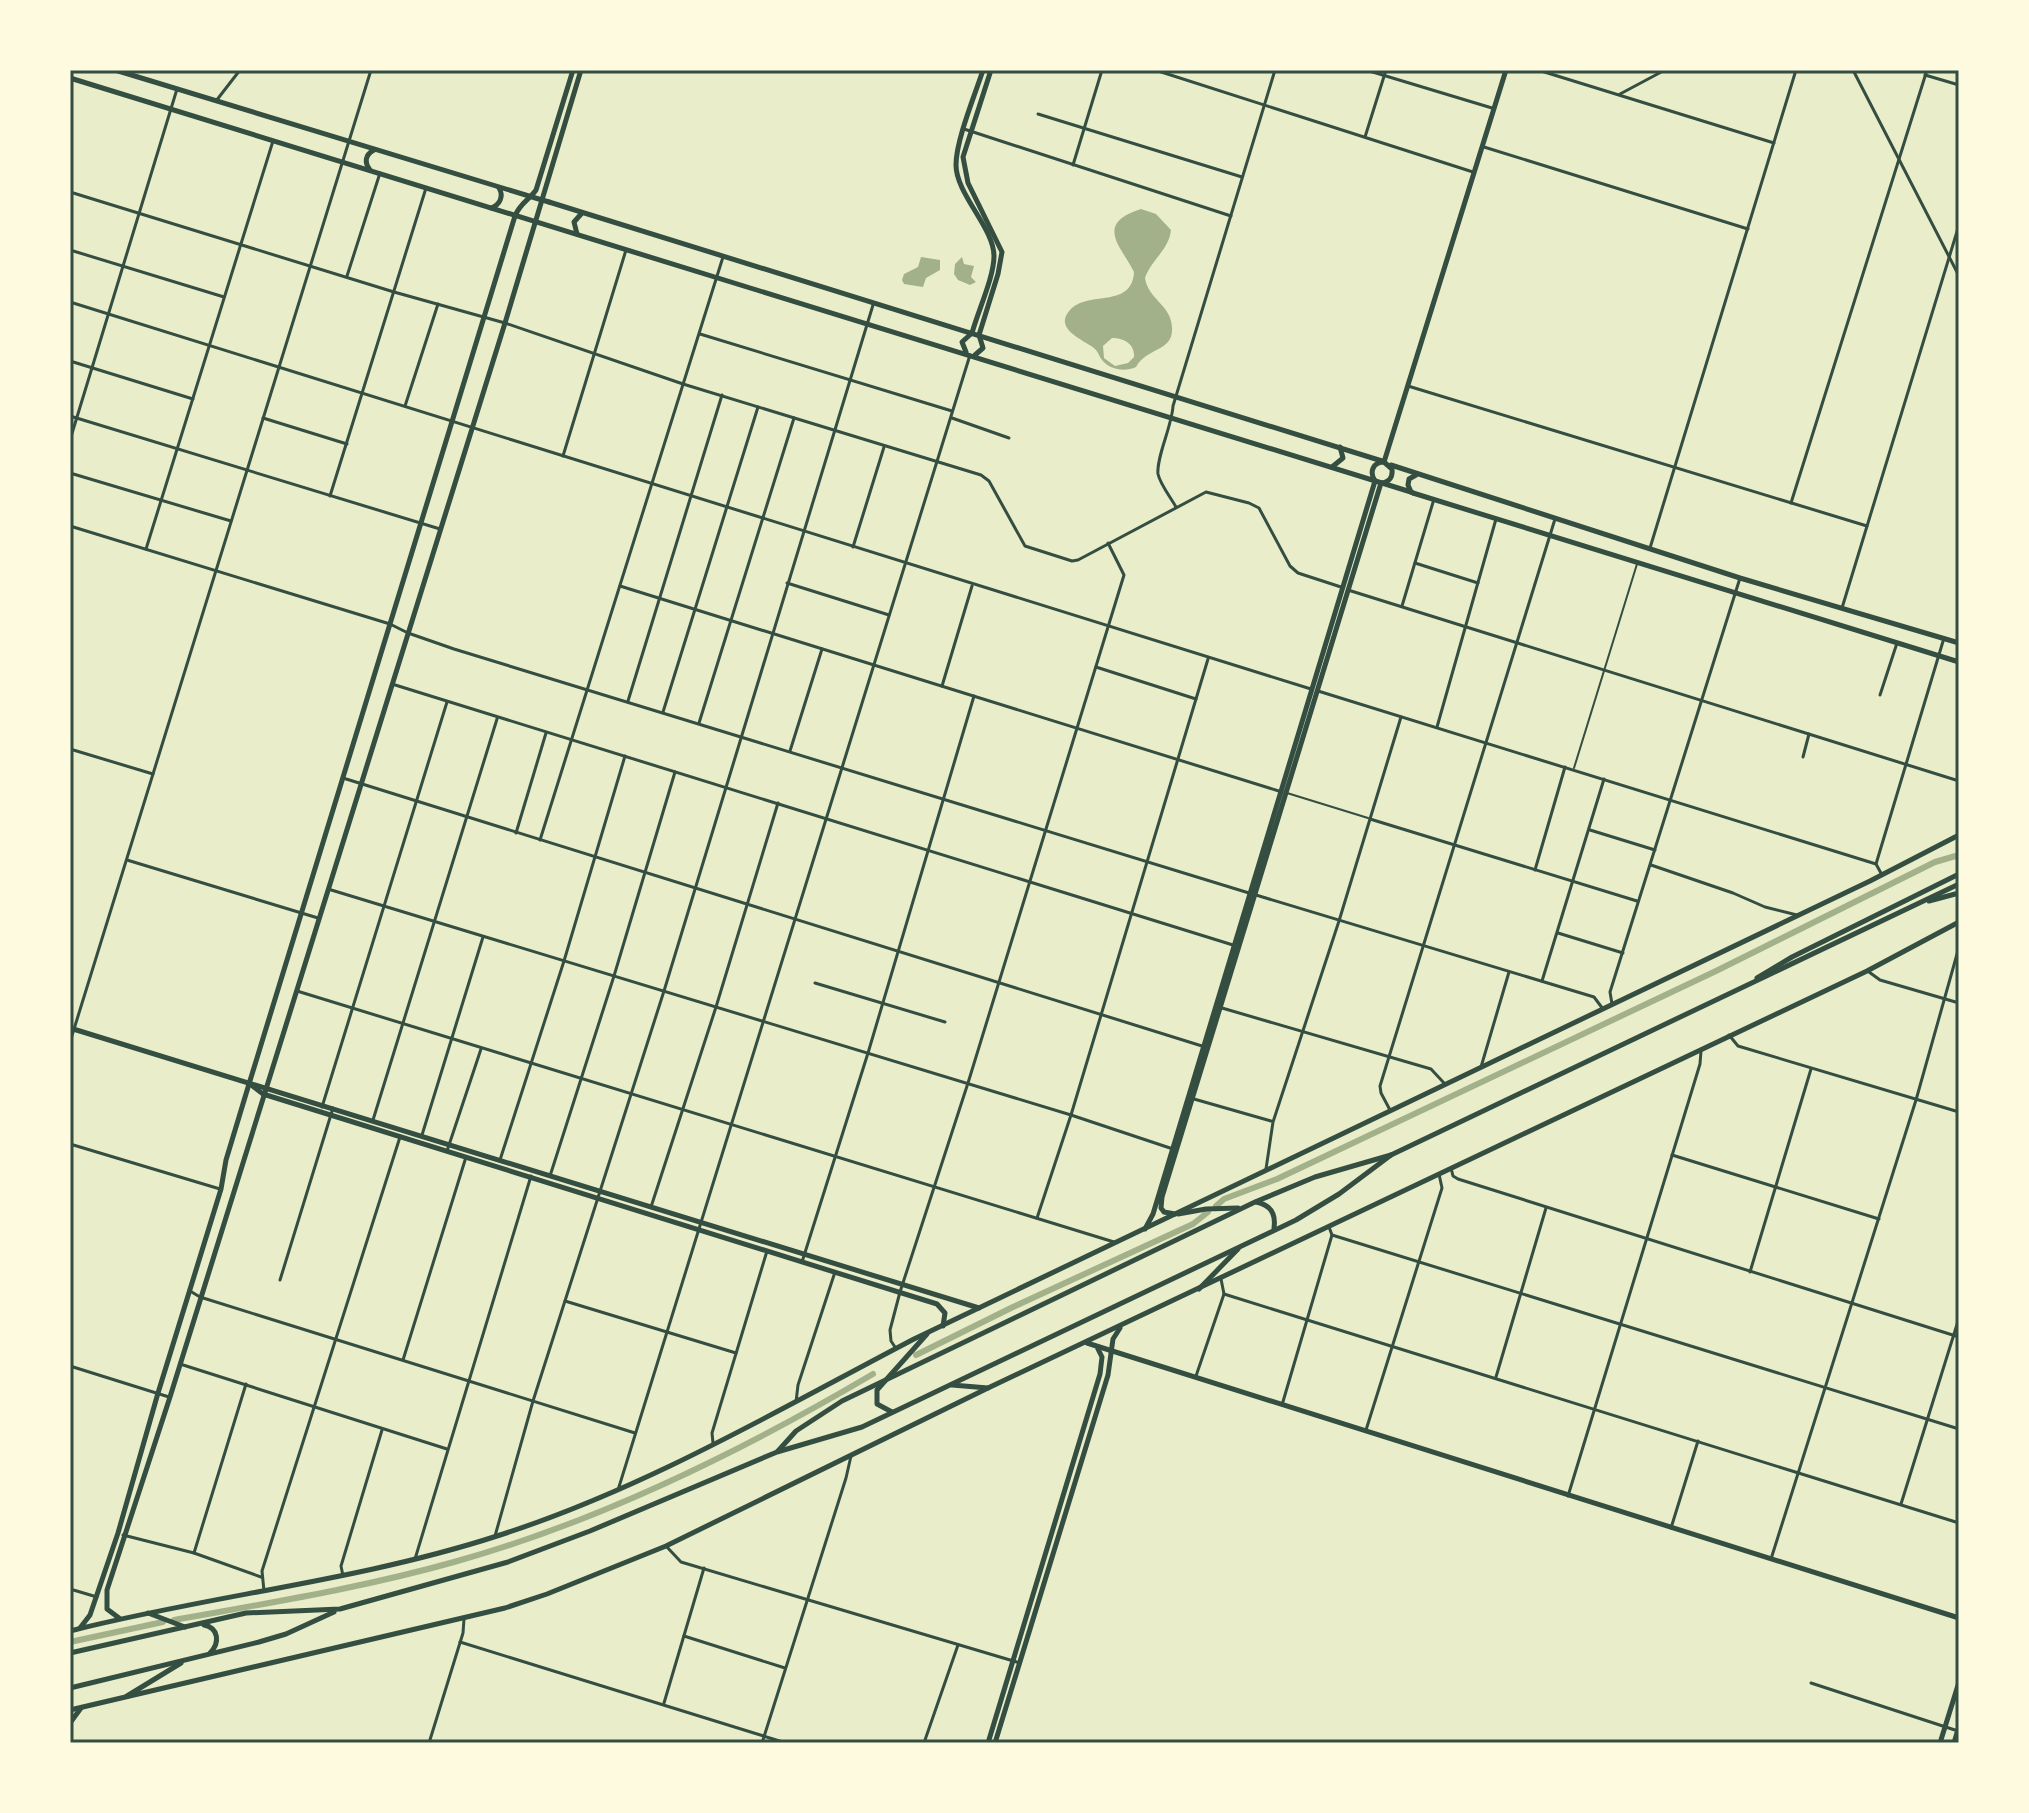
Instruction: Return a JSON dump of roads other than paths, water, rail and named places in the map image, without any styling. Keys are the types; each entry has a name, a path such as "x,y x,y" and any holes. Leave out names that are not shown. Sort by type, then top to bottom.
{"main road":[{"path":"115,70 1339,446 1416,475 1740,578 1959,643"},
{"path":"80,1628 90,1615 118,1533 221,1189 226,1160 515,216 524,200 532,196 544,166 573,70"},
{"path":"119,1619 107,1609 106,1599 535,222 545,201 581,70"},
{"path":"983,70 967,130 963,167 1002,252 979,335 983,348 970,355 962,342 972,333 994,258 992,244 957,172 956,155 967,130 991,70"},
{"path":"1384,462 1506,70"},
{"path":"70,78 1959,662"},
{"path":"370,170 366,161 374,149"},
{"path":"490,208 500,202 502,196 497,186"},
{"path":"578,235 574,222 583,212"},
{"path":"1331,467 1343,458 1339,446"},
{"path":"1384,462 1393,473 1388,481 1378,482 1372,475 1373,468 1384,462"},
{"path":"1412,493 1409,479 1416,475"},
{"path":"1144,1230 1153,1214 1174,1149 1378,482"},
{"path":"70,1631 415,1559 495,1536 617,1491 895,1349 1882,875 1959,835"},
{"path":"1747,985 1792,957 1959,874"},
{"path":"777,1452 796,1431 842,1401 886,1379 1255,1202 1315,1177 1391,1155 1959,884"},
{"path":"1917,904 1959,893"},
{"path":"70,1710 464,1619 547,1594 666,1546 988,1388 1867,971 1959,922"},
{"path":"72,1029 651,1207 767,1251 803,1259 835,1272 979,1308"},
{"path":"249,1084 263,1094 320,1112 901,1289 943,1308 943,1326"},
{"path":"1174,1149 1161,1208 1169,1215 1206,1209 1243,1208"},
{"path":"70,1688 286,1634 340,1609 471,1574 555,1545 777,1452 862,1427 1317,1208 1391,1155"},
{"path":"1255,1202 1272,1210 1274,1229"},
{"path":"1199,1289 1241,1245"},
{"path":"988,1743 1113,1353 1113,1339 1123,1325"},
{"path":"893,1412 877,1404 877,1390 927,1334"},
{"path":"1085,1343 1959,1618"},
{"path":"995,1743 1100,1374 1102,1357 1097,1348"},
{"path":"951,1385 988,1388"},
{"path":"70,1653 257,1611 340,1609"},
{"path":"148,1613 186,1627"},
{"path":"198,1624 208,1626 218,1638 216,1646 206,1656"},
{"path":"127,1696 185,1661"},
{"path":"1940,1743 1959,1682"},
{"path":"70,1723 83,1706"},
{"path":"1954,1743 1958,1729"}],"street":[{"path":"70,78 72,70"},
{"path":"216,101 240,70"},
{"path":"70,1042 371,70"},
{"path":"1073,165 1102,70"},
{"path":"1155,70 1473,172"},
{"path":"1176,507 1158,472 1176,396 1275,70"},
{"path":"1366,70 1493,109"},
{"path":"1365,137 1386,70"},
{"path":"1538,70 1774,143"},
{"path":"1620,94 1665,70"},
{"path":"1650,549 1796,70"},
{"path":"1853,70 1959,276"},
{"path":"1791,503 1926,72 1959,85"},
{"path":"70,440 177,89"},
{"path":"1038,114 1242,177"},
{"path":"967,130 1231,216"},
{"path":"146,549 273,141"},
{"path":"1482,147 1748,229"},
{"path":"347,277 380,173"},
{"path":"330,496 426,188"},
{"path":"70,192 505,323 683,384 986,478 1025,546 1072,561 1206,492 1249,503 1264,514 1290,566 1298,573 1959,781"},
{"path":"1842,608 1959,225"},
{"path":"70,250 224,297"},
{"path":"563,456 626,250"},
{"path":"540,840 723,257"},
{"path":"70,302 1876,864 1882,875"},
{"path":"495,1536 533,1401 664,991 693,887 873,303"},
{"path":"405,406 438,304"},
{"path":"700,334 952,411"},
{"path":"617,1491 970,355"},
{"path":"70,361 193,399"},
{"path":"1408,386 1867,526"},
{"path":"628,701 722,395"},
{"path":"663,712 758,407"},
{"path":"70,416 440,529"},
{"path":"263,418 347,444"},
{"path":"699,723 794,418"},
{"path":"950,418 1009,438"},
{"path":"853,547 884,445"},
{"path":"70,473 231,521"},
{"path":"1402,606 1434,499"},
{"path":"1436,728 1496,519"},
{"path":"1390,1110 1380,1086 1555,519"},
{"path":"70,526 390,624 408,633 587,689 1594,997 1603,1009"},
{"path":"895,1349 890,1330 901,1289 968,1083 1124,575 1108,543"},
{"path":"1415,563 1478,583"},
{"path":"1612,1004 1610,992 1740,578"},
{"path":"787,583 889,615"},
{"path":"942,686 972,585"},
{"path":"620,586 1283,792"},
{"path":"1876,864 1944,638"},
{"path":"1880,695 1897,643"},
{"path":"790,751 822,649"},
{"path":"1037,1218 1071,1115 1208,658"},
{"path":"1095,667 1196,699"},
{"path":"392,684 1236,946"},
{"path":"803,1259 974,696"},
{"path":"320,1112 447,702"},
{"path":"373,1120 497,717"},
{"path":"1266,1169 1273,1122 1401,717"},
{"path":"516,833 546,732"},
{"path":"1803,757 1809,734"},
{"path":"70,749 153,774"},
{"path":"500,1160 625,756"},
{"path":"1535,870 1565,767"},
{"path":"550,1176 675,772"},
{"path":"343,778 1205,1047"},
{"path":"1542,981 1604,779"},
{"path":"651,1207 778,803"},
{"path":"1370,819 1639,902"},
{"path":"1588,829 1655,850"},
{"path":"127,860 319,919"},
{"path":"1651,865 1765,907 1797,915"},
{"path":"328,889 968,1083 1174,1149"},
{"path":"1556,933 1623,953"},
{"path":"422,1135 483,937"},
{"path":"1771,1559 1916,1100 1959,947"},
{"path":"1867,971 1880,980 1959,1003"},
{"path":"1481,1067 1509,972"},
{"path":"815,983 945,1022"},
{"path":"297,991 1118,1243"},
{"path":"1217,1007 1431,1069 1445,1084"},
{"path":"1729,1035 1738,1046 1959,1112"},
{"path":"447,1151 481,1047"},
{"path":"1568,1496 1700,1064 1701,1050"},
{"path":"1750,1272 1812,1068"},
{"path":"1189,1098 1273,1122"},
{"path":"280,1280 333,1108"},
{"path":"264,1591 261,1577 400,1137"},
{"path":"70,1144 221,1189"},
{"path":"1672,1155 1879,1219"},
{"path":"403,1360 466,1157"},
{"path":"1451,1168 1453,1176 1458,1179 1956,1336"},
{"path":"415,1559 533,1170"},
{"path":"1366,1430 1442,1188 1439,1174"},
{"path":"1496,1377 1546,1208"},
{"path":"1282,1405 1332,1235 1329,1227"},
{"path":"1332,1235 1959,1429"},
{"path":"713,1444 712,1433 767,1251"},
{"path":"796,1402 798,1385 835,1272"},
{"path":"1195,1379 1224,1294 1221,1279"},
{"path":"190,1291 200,1297 635,1433"},
{"path":"1224,1294 1959,1523"},
{"path":"565,1301 736,1353"},
{"path":"1901,1504 1956,1336 1959,1318"},
{"path":"180,1364 447,1449"},
{"path":"70,1366 170,1397"},
{"path":"194,1553 246,1384"},
{"path":"343,1576 341,1566 382,1428"},
{"path":"1671,1528 1698,1441"},
{"path":"762,1743 851,1454"},
{"path":"118,1533 194,1553 261,1577"},
{"path":"666,1546 681,1562 1016,1663"},
{"path":"663,1704 704,1568"},
{"path":"70,1589 97,1597"},
{"path":"429,1743 464,1619"},
{"path":"684,1636 785,1668"},
{"path":"460,1642 786,1743"},
{"path":"925,1740 958,1645"},
{"path":"1811,1683 1958,1729"}],"lane":[{"path":"1574,770 1637,563"},
{"path":"1283,792 1370,819"}],"waterway":[{"path":"1216,1206 1224,1199 1277,1179 1716,971 1935,862 1959,855"},
{"path":"916,1355 1193,1224 1208,1212"},
{"path":"174,1620 385,1580 508,1546 669,1482 773,1430 873,1374"},
{"path":"70,1642 163,1622"}]}
